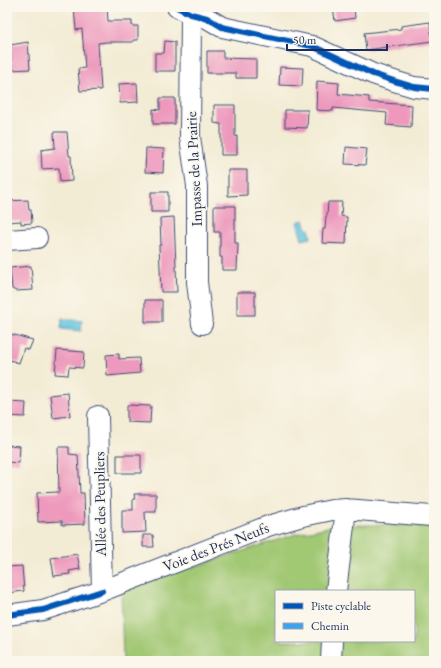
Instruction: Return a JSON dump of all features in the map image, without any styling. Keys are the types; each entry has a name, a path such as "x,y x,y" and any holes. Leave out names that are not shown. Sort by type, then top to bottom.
{"street":[{"path":"184,10 206,18 222,27 312,46 373,74 414,87 434,89"},
{"name":"Impasse de la Prairie","path":"184,10 190,137 197,186 198,282 202,324"},
{"path":"7,240 37,238"},
{"name":"Allée des Peupliers","path":"98,416 102,591"},
{"path":"336,590 346,509"},
{"name":"Voie des Prés Neufs","path":"7,615 43,610 102,591 268,526 303,516 332,510 346,509 431,516"},
{"path":"331,661 332,642"}],"green space":[{"path":"337,525 434,525 434,661 123,661 121,590 296,534"}],"water":[{"path":"304,220 307,229 309,229 311,238 302,240 297,222"},
{"path":"62,319 82,321 81,331 61,329"}],"building":[{"path":"74,7 107,7 108,21 132,21 132,26 138,26 138,40 133,40 133,42 98,43 101,90 80,91 78,69 85,68 82,29 76,30"},
{"path":"333,7 354,7 355,18 335,21"},
{"path":"430,22 432,41 366,50 364,33 401,29 401,26"},
{"path":"165,41 175,42 175,71 155,71 155,53 164,53"},
{"path":"28,42 30,69 12,70 10,45"},
{"path":"207,51 223,51 223,58 256,59 256,78 236,78 236,73 207,73"},
{"path":"280,67 303,68 302,86 279,85"},
{"path":"317,81 339,83 338,94 369,97 369,102 412,105 411,127 386,125 387,113 333,108 333,111 316,110"},
{"path":"137,83 138,102 120,103 119,84"},
{"path":"160,98 175,98 175,124 153,124 153,109 160,110"},
{"path":"214,105 235,105 235,136 237,136 237,155 221,155 221,124 214,123"},
{"path":"285,110 308,110 307,128 285,127"},
{"path":"54,132 67,132 69,156 71,156 72,181 60,182 59,168 42,169 41,150 55,148"},
{"path":"346,147 367,149 365,165 345,164"},
{"path":"146,148 164,149 163,173 145,172"},
{"path":"228,170 247,170 247,195 228,196"},
{"path":"151,192 168,192 168,212 151,212"},
{"path":"28,200 29,210 31,210 32,223 21,224 21,221 7,222 7,201"},
{"path":"328,202 342,202 341,216 347,217 346,244 322,243"},
{"path":"214,206 235,206 235,243 238,243 237,270 222,270 222,257 220,257 220,232 214,232"},
{"path":"174,217 177,292 161,292 159,245 161,245 160,218"},
{"path":"31,266 33,290 16,291 12,289 10,268"},
{"path":"237,292 255,292 255,315 237,315"},
{"path":"145,300 162,300 162,322 145,322"},
{"path":"7,333 33,340 29,350 24,348 19,363 7,359"},
{"path":"57,350 84,352 83,368 69,367 68,375 55,374"},
{"path":"119,354 119,359 139,358 140,373 107,376 106,355"},
{"path":"68,393 70,416 53,418 50,395"},
{"path":"7,402 26,403 25,417 7,416"},
{"path":"127,405 151,406 150,423 127,422"},
{"path":"7,445 20,446 19,463 7,462"},
{"path":"58,447 69,447 69,454 78,455 80,493 84,493 85,524 62,525 62,521 38,522 37,493 59,492"},
{"path":"117,455 141,455 141,473 117,473"},
{"path":"134,494 156,494 156,512 145,512 146,532 122,533 122,510 133,510 133,499 135,499"},
{"path":"143,535 153,535 154,547 143,547"},
{"path":"77,554 80,569 69,571 70,574 54,576 51,558"},
{"path":"22,566 24,591 7,593 7,567"}],"cycle path":[{"path":"177,7 191,14 207,18 222,27 312,46 373,74 414,87 434,89"},
{"path":"7,615 43,610 102,591"}]}
